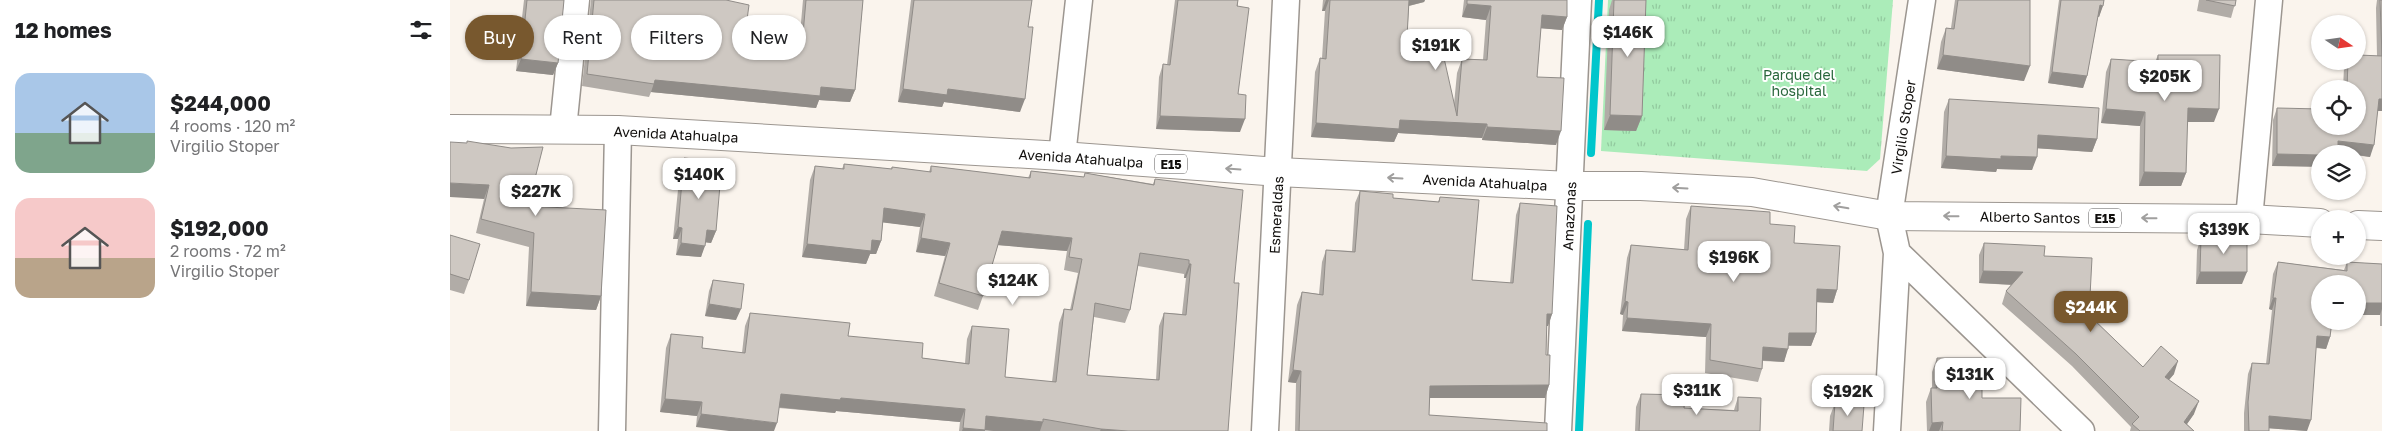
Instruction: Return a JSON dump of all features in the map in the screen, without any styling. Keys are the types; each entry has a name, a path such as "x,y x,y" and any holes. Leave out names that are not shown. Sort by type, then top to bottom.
{"highway":[{"name":"Avenida Atahualpa","path":"450,129 618,130 1062,156 1278,172 1570,186 1641,186 1752,192 1889,216"},
{"name":"Alberto Santos","path":"1889,216 2249,219 2311,222"},
{"path":"2366,225 2382,226"}],"street":[{"path":"562,129 576,0"},
{"path":"1062,156 1079,0"},
{"name":"Esmeraldas","path":"1265,431 1286,0"},
{"name":"Amazonas","path":"1558,431 1578,0"},
{"name":"Virgilio Stoper","path":"1887,431 1897,253 1889,216 1922,0"},
{"path":"2249,219 2269,0"},
{"path":"612,431 618,130"},
{"path":"1897,253 2081,431"}],"green space":[{"name":"Parque del hospital","path":"1608,0 1893,0 1880,159 1867,171 1601,151"}],"building":[{"path":"527,0 564,0 563,15 544,15 544,60 558,60 558,63 530,60 534,60 534,15 525,15"},
{"path":"594,0 726,0 749,5 748,15 732,15 732,60 806,60 806,0 863,0 855,90 821,87 820,96 655,80 654,84 587,74 588,60 621,60 621,15 593,15"},
{"path":"914,0 1032,0 1028,27 1033,27 1025,99 948,89 947,95 903,89"},
{"path":"1178,0 1238,0 1237,6 1249,8 1238,94 1246,95 1245,119 1160,116 1163,64 1170,65"},
{"path":"1330,0 1409,0 1406,56 1444,58 1457,116 1462,59 1487,60 1491,6 1467,4 1467,0 1567,0 1567,17 1542,15 1537,77 1564,78 1561,131 1487,127 1487,124 1400,120 1399,129 1316,123 1320,58 1326,59"},
{"path":"1614,0 1646,0 1642,116 1610,115"},
{"path":"1958,0 2030,0 2030,66 1943,55 1946,28 1954,29"},
{"path":"2061,0 2104,0 2103,6 2100,5 2087,76 2052,72"},
{"path":"2206,0 2236,0 2235,6"},
{"path":"2380,0 2382,0 2382,56"},
{"path":"2158,55 2220,55 2219,109 2188,108 2186,173 2144,172 2145,112 2106,109 2111,59 2158,62"},
{"path":"2366,55 2382,56 2382,99 2379,99 2374,145 2338,141 2338,145 2311,145 2311,155 2277,154 2277,108 2311,109 2311,135 2366,135 2366,80 2347,80 2348,70 2366,70"},
{"path":"1949,99 2099,108 2097,139 2038,135 2037,157 2001,156 2001,159 1946,156"},
{"path":"467,141 511,148 543,147 528,206 606,210 601,296 531,292 534,233 481,219 489,185 450,183 450,142 467,143"},
{"path":"684,158 722,162 716,231 707,230 705,246 681,243 682,228 678,227"},
{"path":"844,164 931,172 931,166 1030,178 1031,171 1084,177 1085,173 1154,185 1155,179 1243,190 1234,283 1239,283 1228,431 1128,431 1101,429 1043,419 1043,422 986,416 985,430 963,428 965,409 781,394 777,423 701,414 702,402 665,399 671,334 703,337 702,348 745,353 750,313 850,323 848,336 923,343 922,358 969,364 972,326 1009,329 1005,377 1056,382 1064,309 1072,310 1082,259 1069,257 1072,238 1002,231 983,296 939,283 950,243 921,238 925,214 884,208 881,241 872,240 871,251 807,244 815,166 844,169","holes":["1140,253 1189,260 1189,264 1191,264 1186,315 1164,313 1159,380 1087,375 1095,303 1130,310"]},
{"path":"1360,191 1393,194 1393,198 1439,202 1440,197 1479,200 1472,280 1513,283 1520,203 1557,206 1552,314 1547,314 1546,355 1550,355 1549,385 1430,386 1429,415 1547,423 1547,431 1299,431 1301,371 1293,370 1302,292 1323,295 1326,250 1355,252"},
{"path":"1691,206 1770,212 1770,224 1795,226 1794,243 1840,246 1837,290 1817,289 1816,333 1789,333 1788,349 1763,347 1762,369 1710,360 1711,324 1627,318 1628,302 1625,301 1631,245 1688,250"},
{"path":"450,235 480,244 469,280 450,274"},
{"path":"2201,238 2247,239 2247,272 2200,272"},
{"path":"1984,243 2045,246 2044,256 2092,258 2089,315 2143,367 2161,346 2178,361 2165,377 2199,401 2184,422 2194,431 2140,431 2132,424 2139,417 2076,354 2006,291 2023,272 1983,271"},
{"path":"2278,262 2347,271 2347,265 2382,264 2382,303 2366,303 2366,275 2311,275 2311,330 2331,330 2330,337 2317,336 2311,420 2269,416 2269,431 2249,431 2248,402 2252,363 2269,364 2276,298 2273,298"},
{"path":"713,280 744,284 741,309 709,304"},
{"path":"1937,358 1982,358 1982,398 2021,398 2020,431 1942,431 1943,422 1932,423 1931,388 1937,388"},
{"path":"1641,394 1685,395 1684,408 1738,411 1738,397 1761,398 1760,431 1639,431"},
{"path":"1835,403 1864,405 1862,431 1833,431"}],"waterway":[{"path":"1591,153 1599,0"},
{"path":"1579,431 1588,224"}]}
